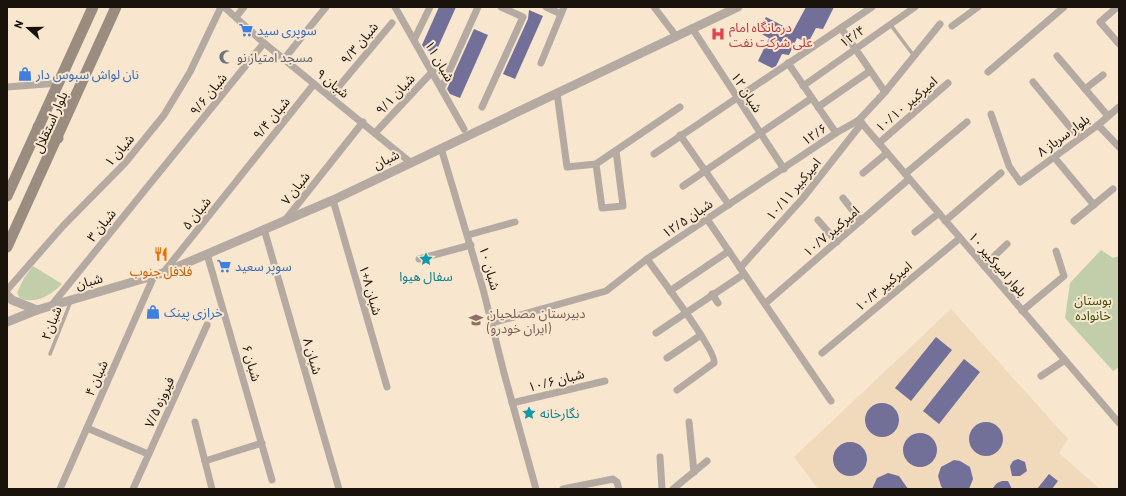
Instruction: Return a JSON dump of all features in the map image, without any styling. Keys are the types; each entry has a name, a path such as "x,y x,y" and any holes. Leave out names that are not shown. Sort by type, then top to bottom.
{"main road":[{"name":"بلوار استقلال","path":"7,196 93,7"},
{"name":"بلوار استقلال","path":"7,247 58,138 116,7"},
{"path":"38,127 58,138"}],"street":[{"name":"۹ شبان","path":"222,7 410,162"},
{"name":"۱ شبان","path":"7,290 64,226 125,163 164,115 190,72 222,7"},
{"path":"236,17 244,7"},
{"path":"284,59 326,7"},
{"name":"۱۱ شبان","path":"395,7 433,71 464,129"},
{"path":"414,40 430,7"},
{"path":"442,88 478,7"},
{"path":"482,107 522,17 501,7"},
{"path":"541,63 563,10 546,7"},
{"path":"654,7 676,36"},
{"name":"شبان","path":"7,322 37,310 163,273 333,200 738,7"},
{"path":"654,154 680,135 872,7"},
{"name":"۱۲/۴","path":"803,86 915,7"},
{"path":"952,26 978,7"},
{"path":"988,72 1064,7"},
{"path":"1115,9 1100,22 1119,44"},
{"name":"۹/۳ شبان","path":"330,97 392,23"},
{"path":"860,122 940,24"},
{"name":"۱۲ شبان","path":"692,28 784,169"},
{"path":"841,28 885,92"},
{"name":"۹/۶ شبان","path":"170,160 264,43"},
{"path":"1057,56 1108,116"},
{"path":"788,63 836,133"},
{"name":"۹/۱ شبان","path":"375,133 433,71"},
{"path":"818,107 870,71"},
{"path":"1086,89 1103,74"},
{"path":"1033,82 1079,138"},
{"name":"۱۰/۱۰ امیرکبیر","path":"879,143 948,83"},
{"path":"7,87 59,84"},
{"name":"۹/۴ شبان","path":"247,168 314,84"},
{"path":"557,93 567,167 596,164 680,107"},
{"path":"683,186 812,98"},
{"name":"۸ بلوار سرباز","path":"991,114 1009,166 1020,182 1118,110"},
{"name":"۷ شبان","path":"286,219 362,122"},
{"name":"۱۰ بلوار امیرکبیر","path":"860,122 1119,423"},
{"name":"۱۲/۶","path":"784,169 836,133 860,122"},
{"name":"۱۰/۱۱ امیرکبیر","path":"656,333 742,271 803,198 860,122"},
{"name":"۱۰/۷ امیرکبیر","path":"768,301 861,221 907,176 967,122"},
{"path":"1098,125 1119,147"},
{"path":"680,135 706,170 729,205"},
{"name":"۱۰ شبان","path":"441,148 471,245 536,489"},
{"path":"596,164 602,208 623,206 616,151"},
{"path":"863,173 887,153"},
{"path":"1054,157 1094,205"},
{"name":"۳ شبان","path":"51,306 170,160"},
{"name":"۵ شبان","path":"163,273 247,168"},
{"name":"۱۲/۵ شبان","path":"492,323 606,291 647,259 784,169"},
{"path":"945,221 1001,173"},
{"path":"1074,221 1113,189"},
{"path":"843,198 861,221"},
{"name":"۱+۸ شبان","path":"333,200 387,387"},
{"path":"915,232 939,213"},
{"path":"707,219 832,401"},
{"path":"818,220 837,242"},
{"path":"468,235 515,222"},
{"name":"۸ شبان","path":"264,229 339,489"},
{"name":"۱۰/۳ امیرکبیر","path":"822,353 960,238"},
{"path":"984,266 1007,244"},
{"path":"419,259 471,245"},
{"path":"670,291 728,251"},
{"path":"1022,310 1064,276 1056,251"},
{"name":"۶ شبان","path":"207,254 272,480"},
{"path":"647,259 701,335 715,361 677,390"},
{"path":"697,272 702,279"},
{"name":"۴ شبان","path":"60,489 154,276"},
{"path":"712,294 718,303"},
{"path":"7,295 12,300 37,310"},
{"name":"۷/۵ فیروزه","path":"133,489 207,325"},
{"path":"667,358 701,335"},
{"path":"1041,376 1065,360"},
{"name":"۱۰/۶ شبان","path":"512,403 605,380"},
{"path":"195,422 212,489"},
{"path":"690,422 694,472"},
{"path":"87,428 148,454"},
{"path":"205,461 262,443"},
{"path":"660,457 662,489"},
{"path":"674,489 707,460"},
{"path":"563,489 613,479 618,485"}],"lane":[{"path":"890,24 914,56"},
{"name":"شبان۲","path":"50,354 71,300"}],"shaded area":[{"path":"951,309 1068,439 1059,453 1100,489 818,489 794,457"}],"green space":[{"name":"بوستان خانواده","path":"1101,250 1113,258 1119,256 1119,367 1113,371 1065,318 1070,283"},
{"path":"33,266 62,284 53,292 42,298 37,300 26,300 20,298 17,293 24,278"}],"building":[{"path":"439,7 456,7 435,54 425,49 422,45"},
{"path":"806,7 834,7 823,29 816,28 808,43 797,38 789,55 782,54 776,66 772,68 758,61 769,38 758,32 766,17 793,31"},
{"path":"529,10 543,16 515,79 503,74 528,19"},
{"path":"474,29 488,35 460,98 450,94 447,89"},
{"path":"936,337 952,350 911,401 895,388"},
{"path":"964,359 980,372 939,424 923,411"},
{"path":"879,403 885,403 889,404 896,410 899,420 898,427 892,434 885,437 879,437 875,436 868,430 865,423 865,417 866,413 872,406"},
{"path":"983,422 989,422 993,423 1000,429 1003,439 1002,446 996,453 989,456 983,456 979,455 972,449 969,442 969,436 970,432 976,425"},
{"path":"917,433 923,433 927,434 934,440 937,450 936,457 930,464 923,467 917,467 913,466 906,460 903,453 903,447 904,443 910,436"},
{"path":"847,442 853,442 857,443 864,449 867,459 866,466 860,473 853,476 847,476 843,475 836,469 833,462 833,456 834,452 840,445"},
{"path":"1018,459 1025,462 1027,471 1020,476 1012,476 1010,466 1013,461"},
{"path":"954,460 960,461 970,467 973,479 969,489 943,489 941,486 938,476 941,467"},
{"path":"888,473 899,476 908,489 872,489 877,478"},
{"path":"1049,474 1058,481 1052,489 1037,489"},
{"path":"1008,481 1012,489 992,489 997,483"}],"place":[{"name":"سوپری سید","path":"246,30"},
{"name":"درمانگاه امام علی شرکت نفت","path":"718,34"},
{"name":"مسجد امتیاز نو","path":"226,57"},
{"name":"نان لواش سبوس دار","path":"25,74"},
{"name":"فلافل جنوب","path":"161,254"},
{"name":"سفال هیوا","path":"426,259"},
{"name":"سوپر سعید","path":"224,266"},
{"name":"خرازی پینک","path":"153,312"},
{"name":"دبیرستان مصلحیان (ایران خودرو)","path":"476,320"},
{"name":"نگارخانه","path":"529,413"}]}
